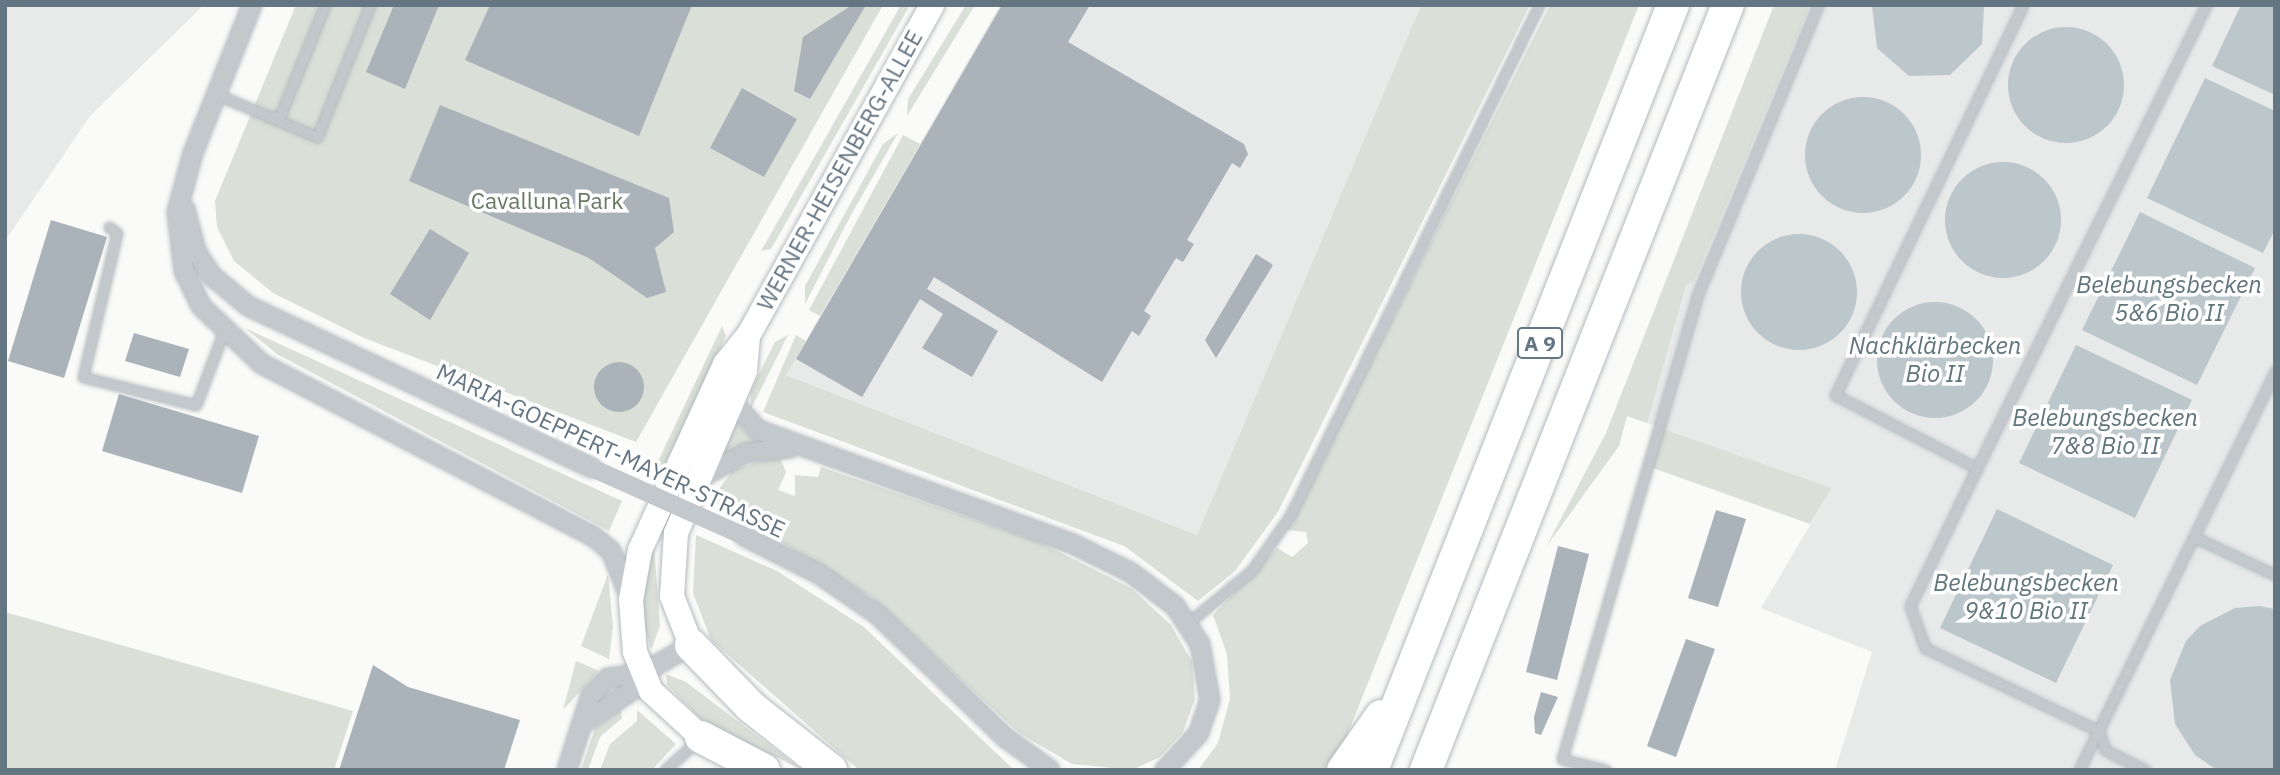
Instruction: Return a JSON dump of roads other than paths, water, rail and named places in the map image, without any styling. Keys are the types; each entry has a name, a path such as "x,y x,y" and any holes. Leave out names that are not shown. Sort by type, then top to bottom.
{"highway":[{"name":"A 9","path":"1372,770 1673,5"},
{"name":"A 9","path":"1426,770 1728,5"},
{"path":"691,645 742,699 831,770"},
{"path":"1343,770 1407,681"},
{"path":"701,737 764,770"}],"street":[{"name":"MARIA-GOEPPERT-MAYER-STRASSE","path":"252,5 187,174 177,212 182,261 201,306 223,333 262,364 593,536 611,551 632,600"},
{"name":"WERNER-HEISENBERG-ALLEE","path":"701,737 662,704 643,673 632,600 650,522 725,364 748,336 932,5"},
{"name":"MARIA-GOEPPERT-MAYER-STRASSE","path":"187,174 184,205 196,251 230,294 592,468 744,536 819,574 878,615 996,730 1051,770"},
{"name":"WERNER-HEISENBERG-ALLEE","path":"691,645 677,616 671,571 676,533 696,480 745,371 748,336"},
{"name":"MARIA-GOEPPERT-MAYER-STRASSE","path":"732,401 748,424 797,448 1105,558 1152,587 1188,623 1208,665 1210,700 1198,734 1165,770"},
{"name":"MARIA-GOEPPERT-MAYER-STRASSE","path":"696,480 746,453 797,448"},
{"path":"568,770 598,686 626,672 643,673 691,645"}],"lane":[{"path":"262,117 280,116 325,5"},
{"path":"216,94 262,117 317,137 370,5"},
{"path":"1188,623 1252,570 1291,514 1539,5"},
{"path":"1606,770 1562,759 1697,296 1818,5"},
{"path":"1977,468 1835,395 2023,5"},
{"path":"2145,770 2105,750 2099,731 1925,648 1910,606 2206,5"},
{"path":"109,227 117,233 83,377 196,405 223,333"},
{"path":"2079,770 2275,372"},
{"path":"2194,537 2275,575"},
{"path":"665,770 701,737"}],"water":[{"path":"1872,5 1984,5 1982,44 1950,75 1909,76 1877,48"},
{"path":"2241,5 2275,5 2275,95 2212,66"},
{"path":"2066,27 2088,31 2107,44 2120,63 2124,85 2120,107 2107,126 2088,139 2066,143 2044,139 2025,126 2012,107 2008,85 2012,63 2025,44 2044,31"},
{"path":"2205,78 2275,111 2275,229 2263,253 2147,198"},
{"path":"1863,97 1885,101 1904,114 1917,133 1921,155 1917,177 1904,196 1885,209 1863,213 1841,209 1822,196 1809,177 1805,155 1809,133 1822,114 1841,101"},
{"name":"Nachklärbecken Bio II","path":"2003,162 2025,166 2044,179 2057,198 2061,220 2057,242 2044,261 2025,274 2003,278 1981,274 1962,261 1949,242 1945,220 1949,198 1962,179 1981,166"},
{"name":"Belebungsbecken 5&6 Bio II","path":"2140,212 2255,268 2197,385 2082,330"},
{"name":"Nachklärbecken Bio II","path":"1799,234 1821,238 1840,251 1853,270 1857,292 1853,314 1840,333 1821,346 1799,350 1777,346 1758,333 1745,314 1741,292 1745,270 1758,251 1777,238"},
{"name":"Nachklärbecken Bio II","path":"1935,302 1957,306 1976,319 1989,338 1993,360 1989,382 1976,401 1957,414 1935,418 1913,414 1894,401 1881,382 1877,360 1881,338 1894,319 1913,306"},
{"name":"Belebungsbecken 7&8 Bio II","path":"2076,345 2192,400 2135,518 2019,463"},
{"name":"Belebungsbecken 9&10 Bio II","path":"1997,509 2113,565 2056,683 1940,628"},
{"path":"2259,606 2275,609 2275,770 2217,770 2195,755 2175,724 2170,680 2186,641 2200,626 2235,608"}],"park label":[{"name":"Cavalluna Park","path":"547,200"}]}
